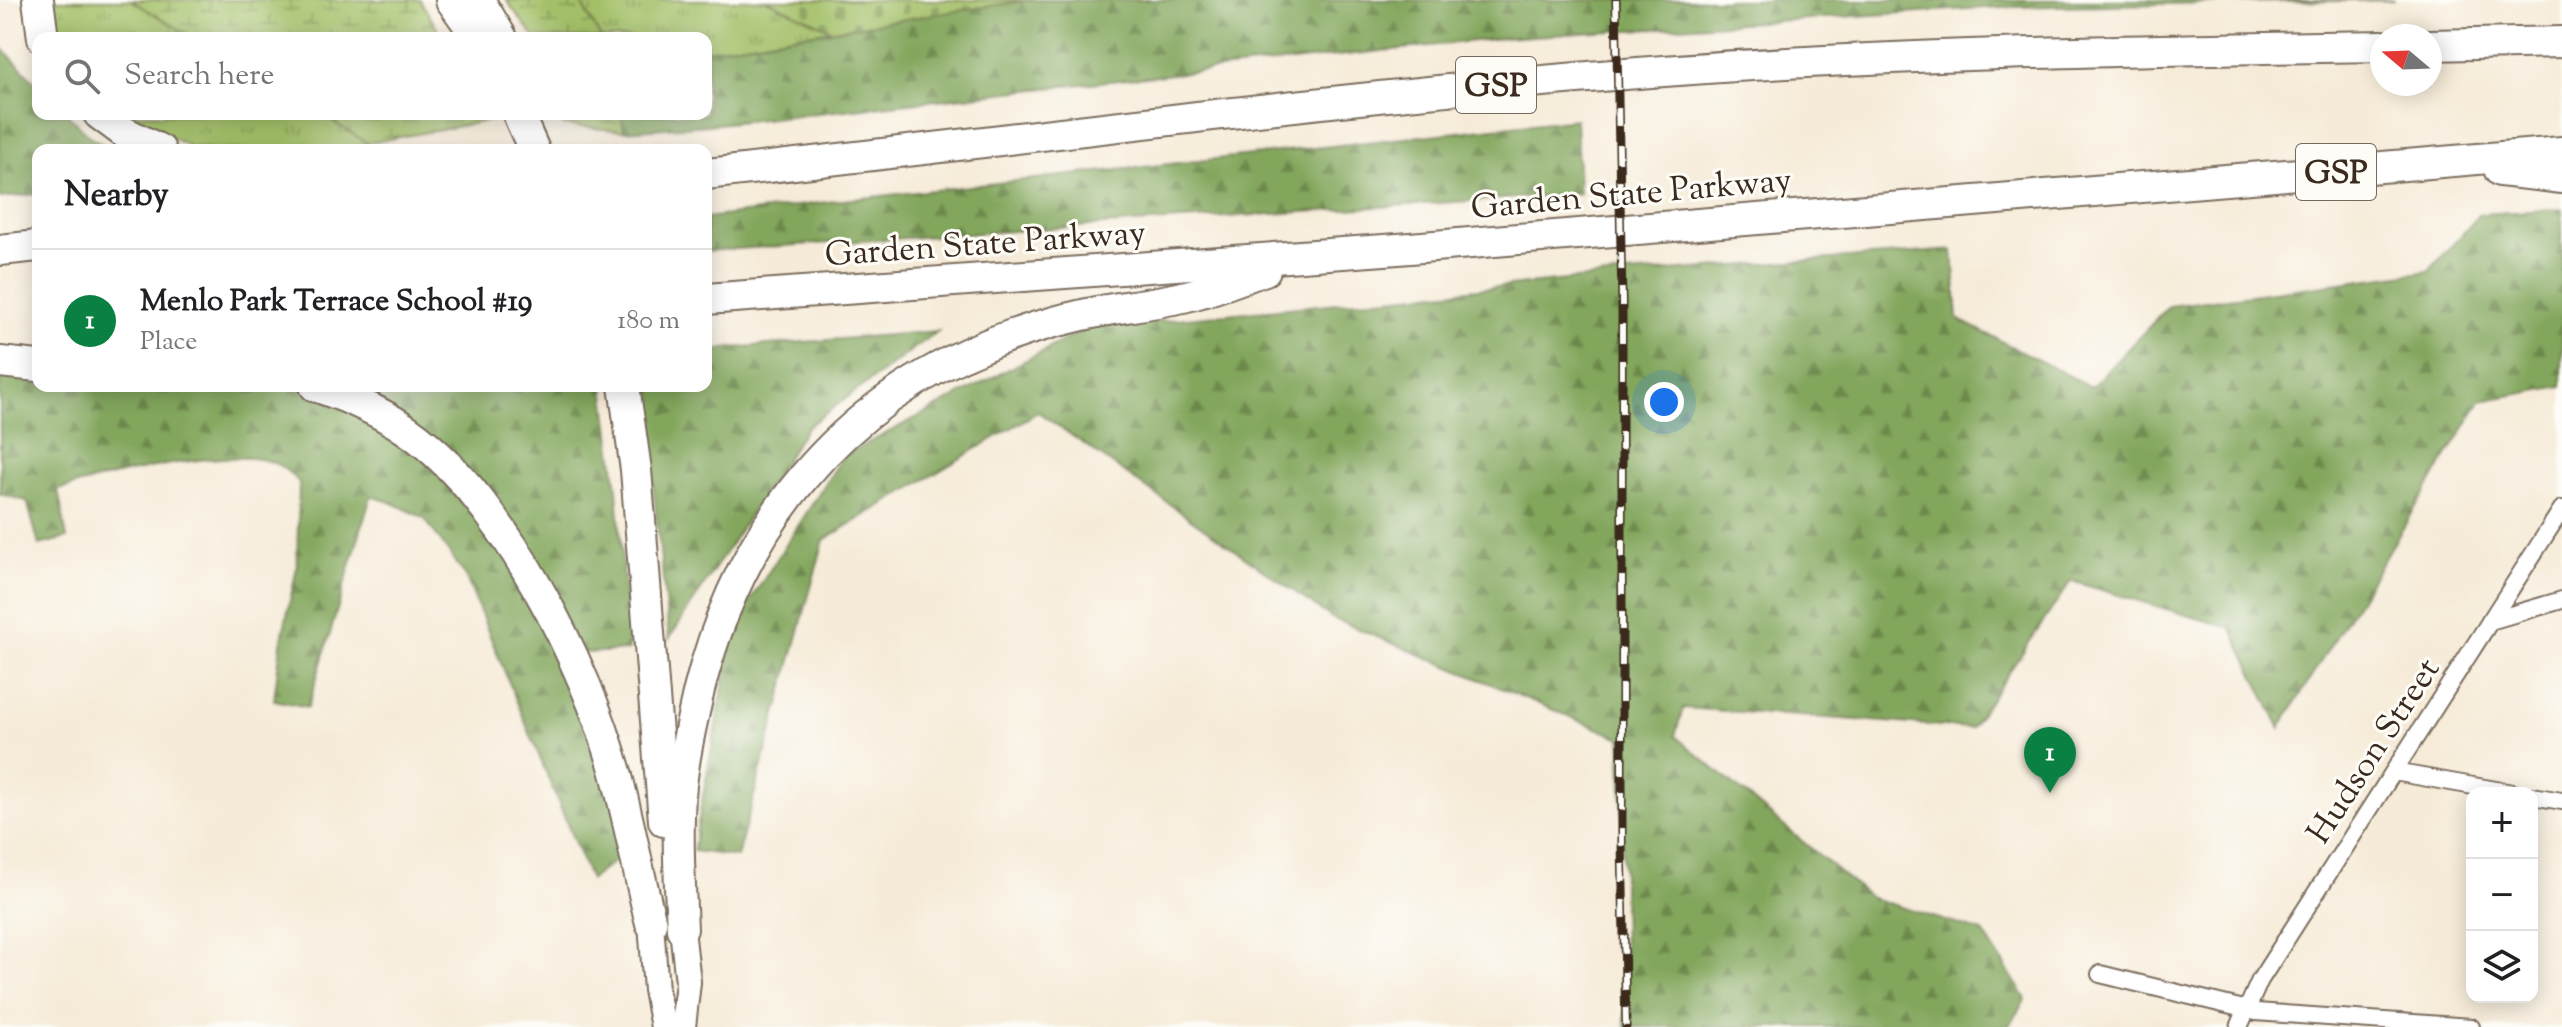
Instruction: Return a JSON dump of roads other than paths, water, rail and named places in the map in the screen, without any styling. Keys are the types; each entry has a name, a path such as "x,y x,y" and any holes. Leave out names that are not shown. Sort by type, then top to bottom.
{"highway":[{"path":"38,0 42,32"},
{"path":"451,0 485,32"},
{"path":"479,0 487,32"},
{"path":"2442,45 2562,42"},
{"name":"GSP","path":"712,173 1335,100 1670,71 2013,53 2370,46"},
{"path":"107,120 148,144"},
{"path":"521,120 531,144"},
{"path":"544,120 554,144"},
{"name":"Garden State Parkway","path":"712,299 1311,255 2562,152"},
{"path":"2439,164 2562,178"},
{"path":"0,250 32,247"},
{"path":"682,929 680,795 688,740 710,649 730,595 755,545 806,473 843,435 885,401 950,360 1052,323 1106,310 1181,298 1311,255"},
{"path":"0,348 32,345"},
{"path":"0,362 32,365"},
{"path":"330,392 392,419 420,439 471,491 520,559 571,655 600,725 618,782 651,923"},
{"path":"616,399 636,470 667,850 682,929"},
{"path":"616,399 651,923"}],"street":[{"name":"Hudson Street","path":"2239,1027 2260,980 2562,509"},
{"path":"2490,621 2562,600"},
{"path":"2394,772 2479,787"},
{"path":"2538,797 2562,801"},
{"path":"651,923 656,990 663,1027"},
{"path":"682,929 688,982 683,1027"},
{"path":"2100,974 2247,1010 2471,1027"}],"railway":[{"path":"1616,0 1622,301 1622,843 1626,1027"}],"place":[{"name":"Menlo Park Terrace School #19","path":"2050,793"}]}
